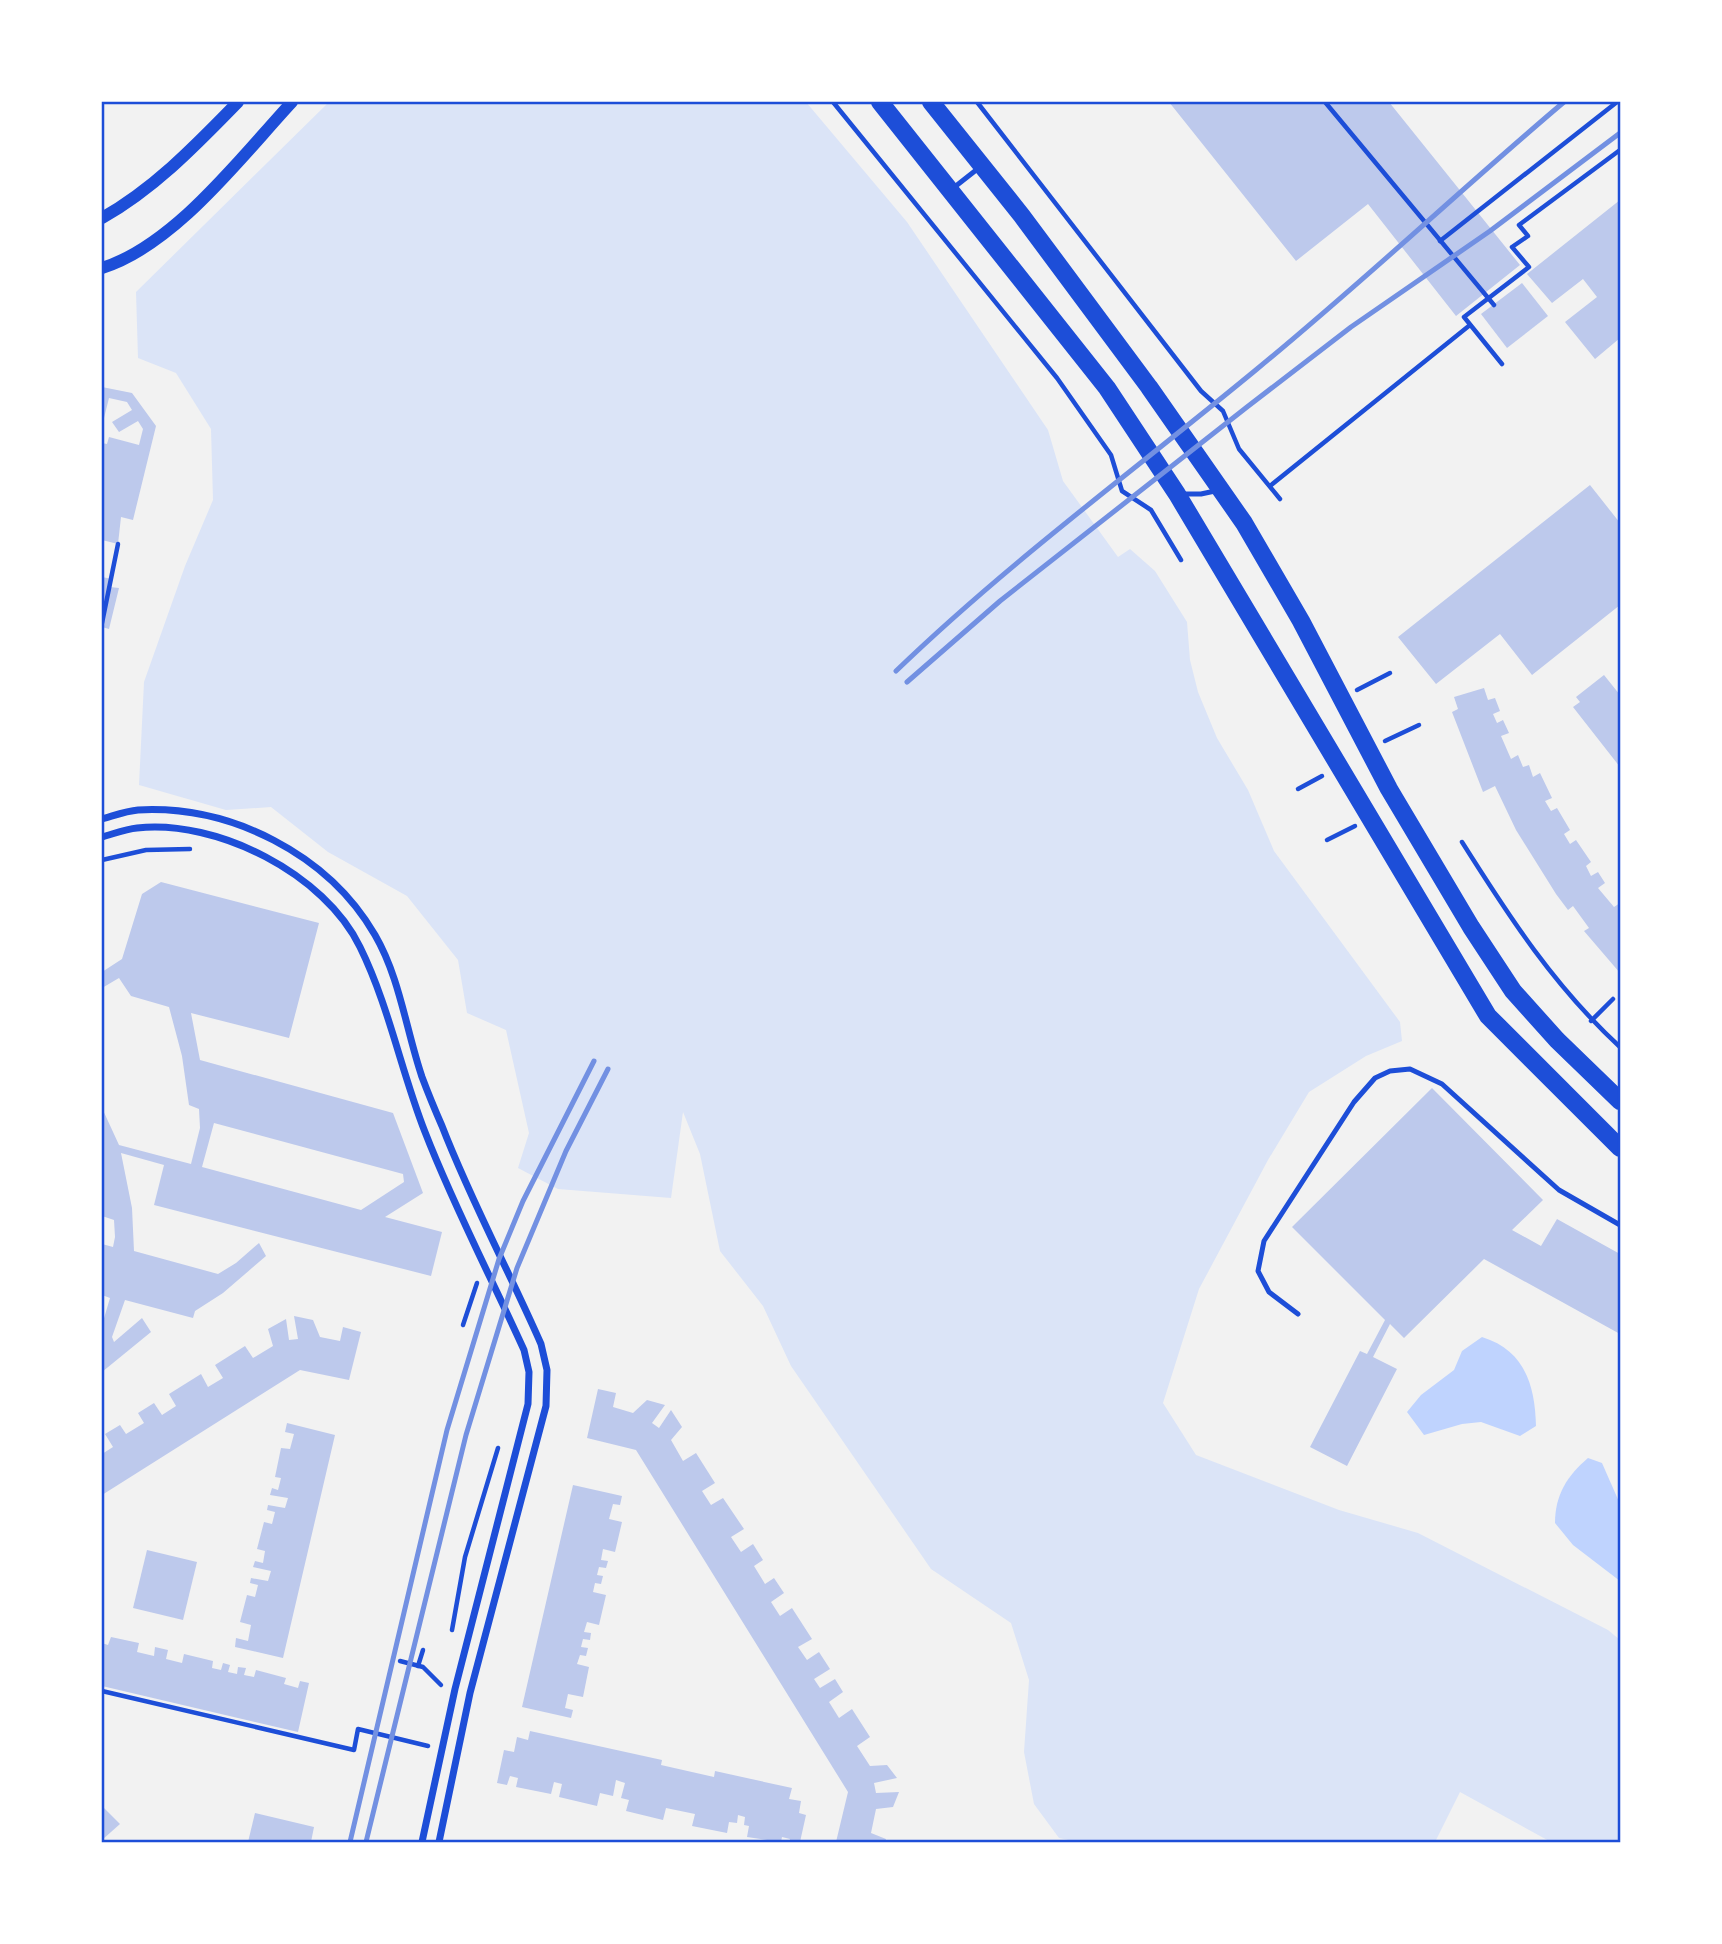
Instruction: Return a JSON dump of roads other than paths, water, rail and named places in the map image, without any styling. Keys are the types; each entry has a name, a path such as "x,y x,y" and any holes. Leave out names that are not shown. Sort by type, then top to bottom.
{"main road":[{"path":"880,102 952,189 1107,388 1177,494 1367,818 1488,1016 1620,1148"},
{"path":"931,102 983,165 1222,489 1301,621 1388,789 1513,991 1557,1040 1620,1101"}],"street":[{"path":"102,218 136,198 158,180 238,102"},
{"path":"102,268 151,243 182,216 292,102"},
{"path":"102,819 136,810 148,810 184,812 238,824 285,845 336,885 375,936 401,1001 422,1076 468,1194 541,1344 547,1370 546,1406 470,1693 439,1843"},
{"path":"102,837 138,828 182,830 233,841 276,861 323,898 359,944 384,1006 405,1082 452,1201 524,1350 529,1371 528,1404 455,1689 422,1843"}],"lane":[{"path":"952,189 983,165"},
{"path":"1177,494 1201,494 1222,489"},
{"path":"1298,1314 1269,1292 1258,1271 1264,1241 1354,1102 1375,1078 1390,1071 1410,1069 1442,1084 1559,1190 1620,1225"}],"water":[{"path":"1482,1337 1508,1350 1524,1371 1533,1396 1536,1426 1520,1436 1481,1422 1462,1424 1424,1435 1407,1412 1421,1395 1454,1370 1462,1351"},
{"path":"1588,1458 1602,1463 1620,1504 1620,1581 1573,1545 1555,1523 1557,1504 1564,1487"}],"railway":[{"path":"896,671 1028,554 1296,336 1564,102"},
{"path":"907,682 1000,601 1247,407 1351,327 1490,231 1620,133"},
{"path":"350,1842 447,1430 499,1259 523,1201 594,1061"},
{"path":"366,1842 466,1435 517,1268 566,1151 608,1069"}]}
